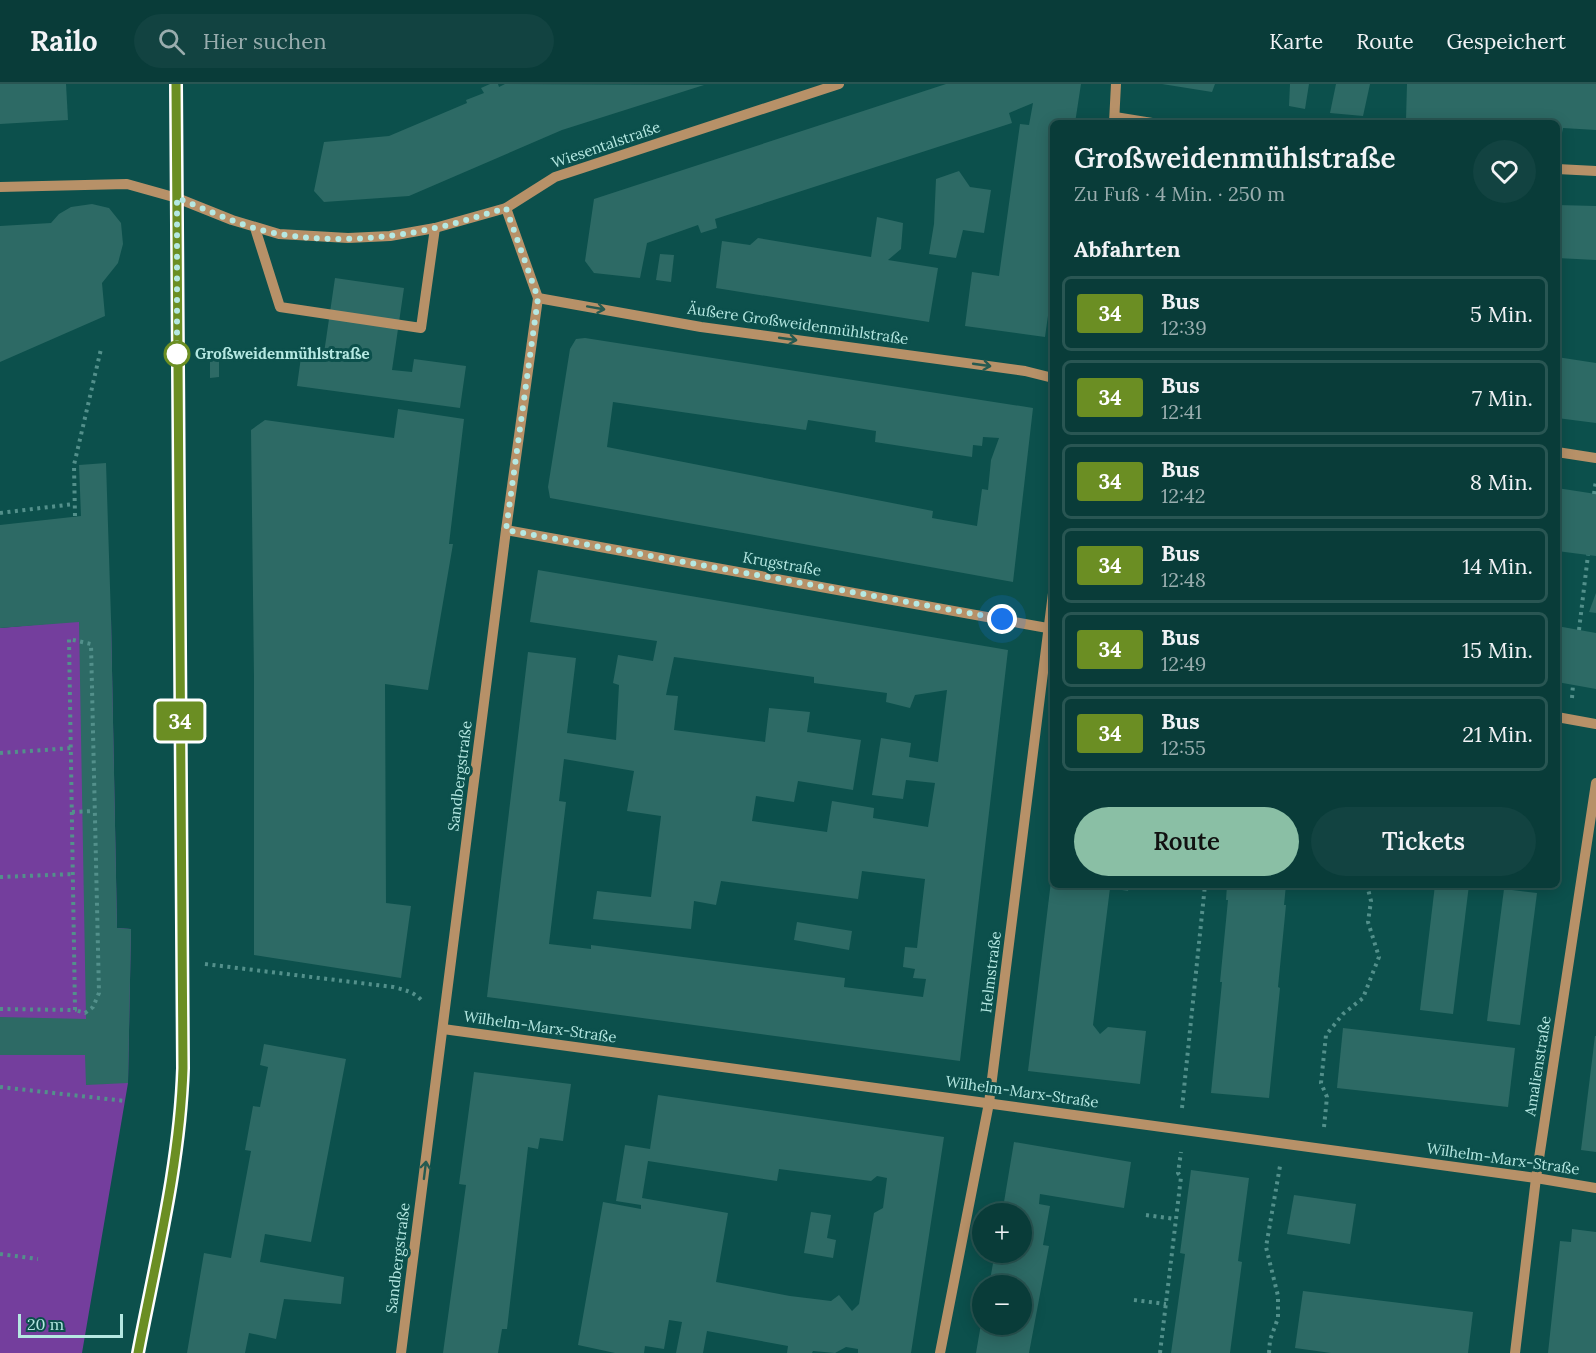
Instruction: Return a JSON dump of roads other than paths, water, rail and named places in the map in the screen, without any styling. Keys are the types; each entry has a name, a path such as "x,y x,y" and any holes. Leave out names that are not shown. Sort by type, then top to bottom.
{"street":[{"path":"138,1353 172,1179 182,1107 176,84"},
{"name":"Wiesentalstraße","path":"177,198 255,228 307,237 390,236 435,228 506,208 555,177 839,84"},
{"path":"1114,120 1116,84"},
{"path":"1560,169 1596,171"},
{"path":"0,187 127,184 177,198"},
{"name":"Sandbergstraße","path":"401,1353 506,530 538,298 506,208"},
{"path":"255,228 280,307 421,328 435,228"},
{"name":"Äußere Großweidenmühlstraße","path":"538,298 701,327 1025,371 1050,377"},
{"path":"1560,452 1596,458"},
{"name":"Krugstraße","path":"506,530 1050,628"},
{"name":"Helmstraße","path":"940,1353 989,1103 1050,636"},
{"path":"1560,718 1596,724"},
{"name":"Amalienstraße","path":"1515,1353 1536,1178 1596,783"},
{"name":"Wilhelm-Marx-Straße","path":"443,1029 1284,1143 1596,1188"}],"place":[{"name":"Großweidenmühlstraße","path":"177,354"}]}
